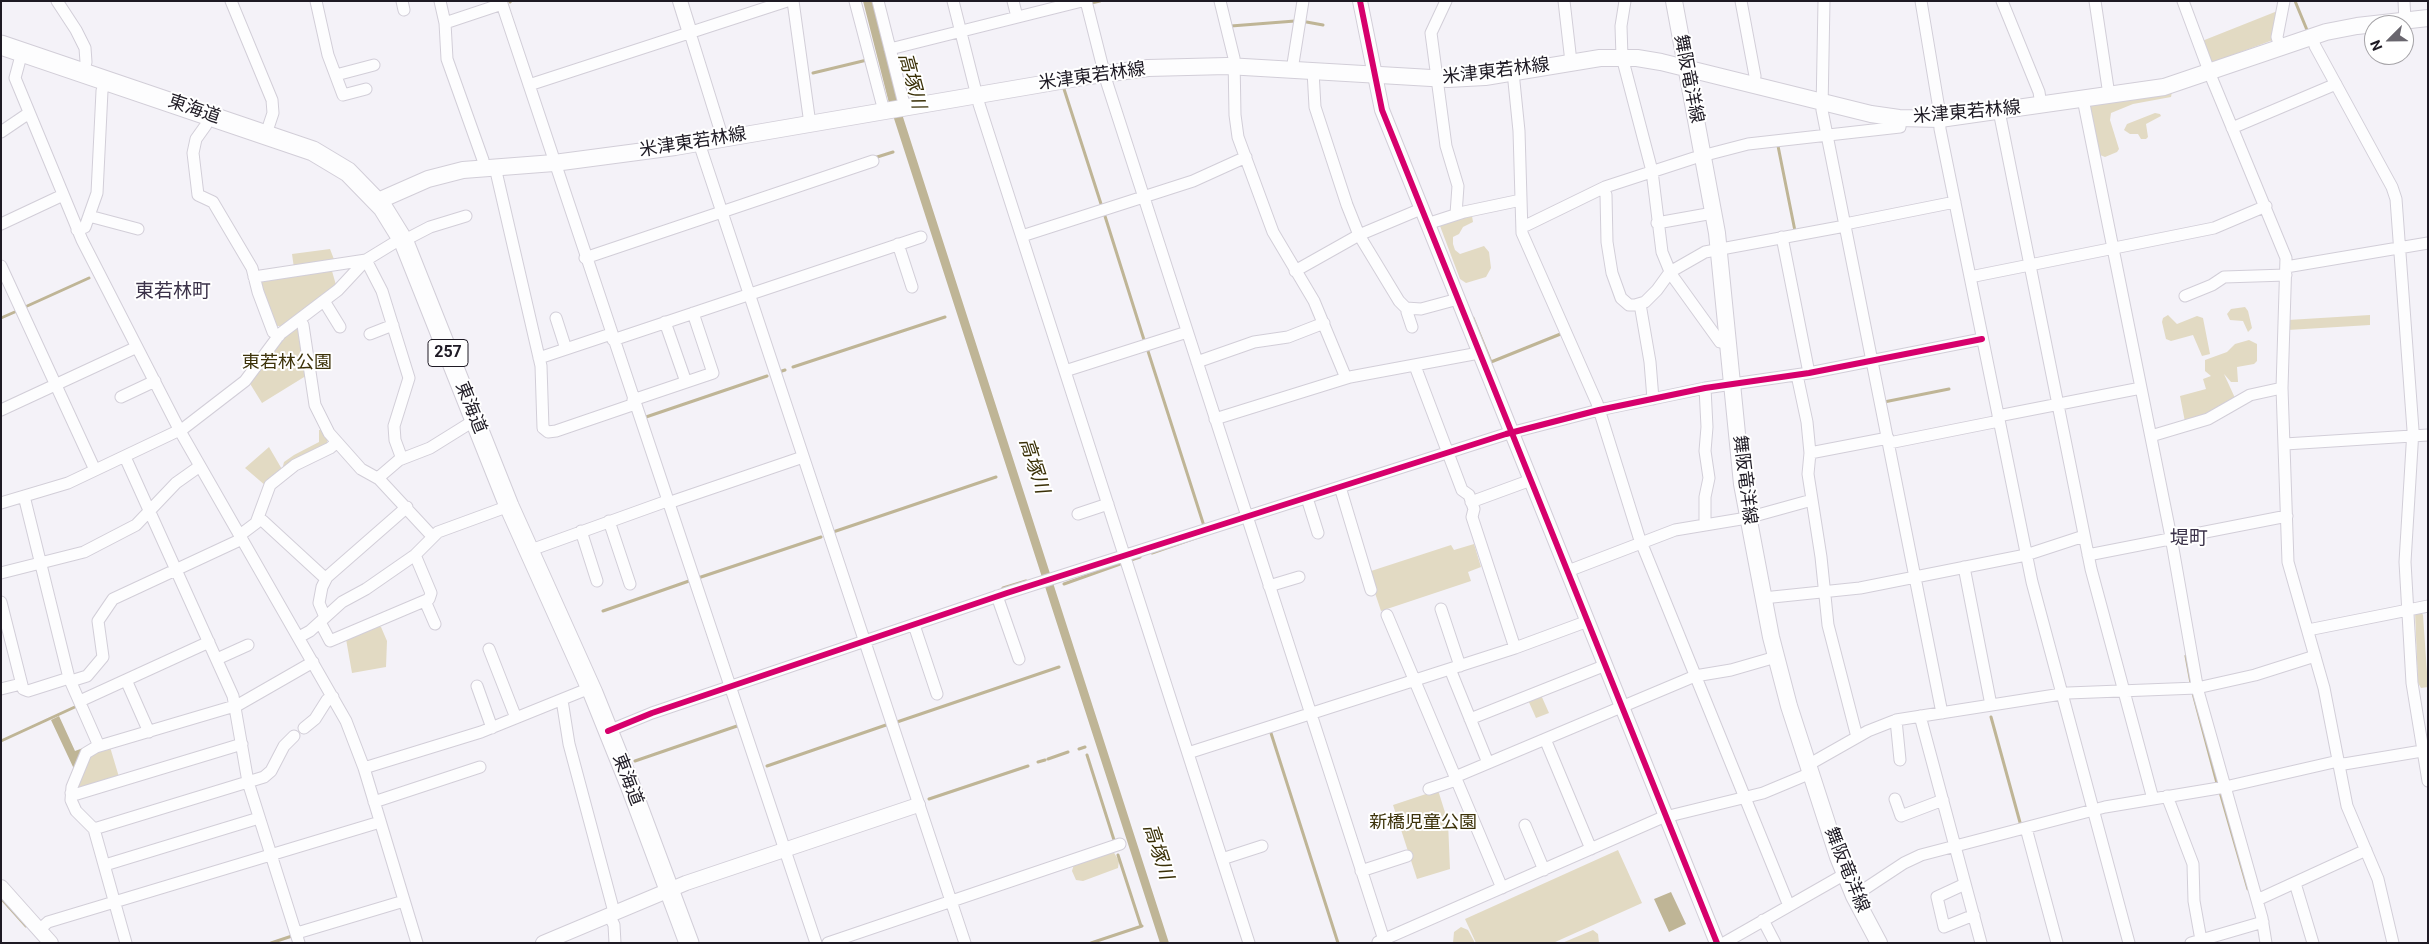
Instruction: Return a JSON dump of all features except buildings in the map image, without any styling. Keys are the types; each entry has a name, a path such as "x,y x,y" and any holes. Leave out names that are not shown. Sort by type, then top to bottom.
{"highway":[{"name":"東海道","path":"1,45 304,147 331,161 356,178 378,201 403,240 509,506 608,731 689,943"}],"main road":[{"name":"舞阪竜洋線","path":"1674,1 1719,249 1748,518 1763,598 1776,658 1809,769 1845,874 1878,943"},
{"name":"米津東若林線","path":"2414,19 2428,18"},
{"name":"米津東若林線","path":"378,201 436,176 489,167 554,163 699,144 1105,73 1166,66 1234,66 1436,79 1473,78 1571,62 1622,57 1649,59 1871,114 1901,118 1940,119 2164,87 2312,36 2364,25"}],"street":[{"path":"56,1 76,30 85,48 86,62 82,72"},
{"path":"231,1 272,100 273,113 266,134"},
{"path":"316,1 328,55 343,95 366,88"},
{"path":"440,1 445,23 447,59 483,160 489,167 539,358 543,428 548,432 713,373 693,313"},
{"path":"680,1 723,139"},
{"path":"529,85 787,1"},
{"path":"793,1 810,124"},
{"path":"855,1 895,109"},
{"path":"878,1 890,49 895,109"},
{"path":"953,1 977,95 1249,943"},
{"path":"1013,1 1017,17"},
{"path":"890,49 1017,17 1042,6 1082,1"},
{"path":"1086,1 1105,73 1144,197 1361,871 1382,942 1667,816 1772,790 1809,769 1857,737 1896,720 2062,694 2197,688 2255,674 2315,656"},
{"path":"1220,1 1234,66 1235,122 1246,157 1273,232 1295,271 1310,292 1346,378"},
{"path":"1292,70 1303,1"},
{"path":"1360,1 1382,110 1717,943"},
{"path":"1446,1 1431,33 1446,146 1458,186 1456,214"},
{"path":"1564,1 1571,62"},
{"path":"1624,1 1621,26 1622,57 1652,172 1662,252 1670,272 1720,342 1729,344"},
{"path":"1741,1 1755,76 1753,85"},
{"path":"1824,1 1822,110 1942,713"},
{"path":"2002,1 2039,92 2041,105"},
{"path":"2095,1 2110,95"},
{"path":"2182,1 2232,128 2283,249 2286,271 2282,388 2288,562 2315,656 2350,814 2378,879 2393,943"},
{"path":"2280,47 2277,37 2284,1"},
{"path":"2404,1 2405,15"},
{"path":"1921,2 1955,202 2026,555 2128,943"},
{"path":"445,23 502,3 585,258 816,943"},
{"path":"2312,36 2315,46 2395,193 2412,436 2405,562 2407,611 2411,678 2425,750 2428,781"},
{"path":"22,52 15,78 77,230 180,431 346,720 364,768 417,943"},
{"path":"336,75 374,65"},
{"path":"1313,71 1315,107 1359,234 1399,301 1408,308 1422,309 1458,299"},
{"path":"1513,72 1519,131 1522,233 1600,410 1641,542 1788,906"},
{"path":"77,230 85,227 90,216 98,185 102,91 106,80"},
{"path":"2232,128 2336,84"},
{"path":"2083,99 2171,537 2197,688 2263,922 2266,943"},
{"path":"1999,112 2088,555 2153,799"},
{"path":"1,132 29,113"},
{"path":"208,115 206,125 196,139 193,153 198,195 213,202 252,268 273,332 279,336"},
{"path":"1522,225 1527,225 1603,188 1703,156 1748,144 1900,127 1901,118"},
{"path":"699,144 965,943"},
{"path":"1022,236 1193,181 1246,157"},
{"path":"585,258 873,161"},
{"path":"1603,188 1606,195 1608,251 1616,287 1624,302 1640,304 1657,290 1670,272 1700,254 1955,202"},
{"path":"1,224 63,195"},
{"path":"1428,224 1456,214 1521,200"},
{"path":"1970,276 2221,226 2266,206"},
{"path":"1295,271 1359,234 1421,209"},
{"path":"1657,224 1713,213"},
{"path":"90,216 138,229"},
{"path":"2,501 61,486 180,431 245,381 279,336 338,290 366,260 430,227 466,216"},
{"path":"539,358 666,322 921,237"},
{"path":"1782,237 1809,373"},
{"path":"2185,296 2212,285 2224,277 2286,271 2428,243"},
{"path":"898,244 912,287"},
{"path":"254,277 366,260"},
{"path":"366,260 382,292 409,378 394,426 395,440 402,459"},
{"path":"1,266 95,470"},
{"path":"324,301 340,327"},
{"path":"1640,304 1653,399"},
{"path":"1408,308 1412,326"},
{"path":"556,318 566,349"},
{"path":"299,320 305,333 315,405 329,433 361,469 378,478 432,536"},
{"path":"666,322 686,382"},
{"path":"1197,362 1254,342 1288,337 1324,324"},
{"path":"370,334 393,325"},
{"path":"1065,371 1187,332"},
{"path":"608,731 730,687 998,596 1512,433 1600,410 1705,388 1733,386 1809,373 1982,339"},
{"path":"1,410 137,346"},
{"path":"1215,419 1346,378 1479,353"},
{"path":"1415,366 1462,490 1469,495 1472,502 1474,509 1472,517 1515,648"},
{"path":"1797,375 1810,453 1808,474 1829,629 1857,737"},
{"path":"120,397 155,381"},
{"path":"1705,388 1707,427 1705,451 1709,478 1705,497 1705,525"},
{"path":"1810,453 1999,419 2058,404 2141,388"},
{"path":"2150,436 2208,418 2259,391 2282,388"},
{"path":"378,478 402,459 430,448 474,420"},
{"path":"2285,444 2428,434"},
{"path":"1,602 22,689 28,691 88,676 103,657 98,621 113,599 241,537 258,520 270,485 295,465 330,448 337,442"},
{"path":"125,457 233,696 248,782 298,938 404,900"},
{"path":"528,551 609,521 803,457"},
{"path":"1,573 84,552 136,525 176,483 200,466"},
{"path":"1472,502 1531,480"},
{"path":"1340,487 1371,590"},
{"path":"24,496 70,680 99,746"},
{"path":"1307,498 1318,533"},
{"path":"1568,571 1675,530 1748,518 1812,500"},
{"path":"1078,514 1108,504"},
{"path":"299,637 342,602 366,589 415,555 432,536 441,530 509,506"},
{"path":"407,507 326,578 319,603 322,620 330,641 429,599 431,593 415,555"},
{"path":"2088,555 2171,537 2287,516"},
{"path":"258,520 263,521 326,578"},
{"path":"609,521 630,584"},
{"path":"581,531 598,581"},
{"path":"1763,598 1856,588 1915,577 2026,555 2084,536"},
{"path":"1964,567 1991,705"},
{"path":"1269,586 1299,577"},
{"path":"998,596 1019,659"},
{"path":"425,601 435,624"},
{"path":"2308,630 2428,606"},
{"path":"1441,609 1470,719 1488,763"},
{"path":"1387,615 1502,888"},
{"path":"1188,753 1515,648 1588,621"},
{"path":"914,625 937,694"},
{"path":"80,701 209,642"},
{"path":"217,659 248,645"},
{"path":"489,649 516,718"},
{"path":"1429,789 1695,676 1731,670 1776,658"},
{"path":"126,943 94,829 73,806 71,793 83,758 90,749 235,706 313,662"},
{"path":"1470,719 1606,666"},
{"path":"126,680 149,732"},
{"path":"1,689 21,684"},
{"path":"477,686 492,728"},
{"path":"364,768 492,728 590,688"},
{"path":"304,728 315,719 327,700 333,697"},
{"path":"562,700 569,744 614,925 615,943"},
{"path":"1920,716 1981,943"},
{"path":"1896,720 1900,760"},
{"path":"94,829 269,774 284,746 294,736"},
{"path":"1545,739 1591,849"},
{"path":"71,793 77,794 242,744"},
{"path":"1854,896 1912,858 2093,810 2339,763 2425,750"},
{"path":"374,802 480,767"},
{"path":"2167,796 2193,864 2196,941 2218,939 2263,922"},
{"path":"1895,799 1901,816 1943,800"},
{"path":"542,943 669,890 918,805"},
{"path":"105,865 259,818"},
{"path":"39,930 48,922 114,901 380,822"},
{"path":"1525,825 1544,870"},
{"path":"2026,828 2057,943"},
{"path":"828,943 1120,844"},
{"path":"1222,859 1262,846"},
{"path":"2257,900 2366,850"},
{"path":"1361,871 1407,856"},
{"path":"1724,943 1845,874"},
{"path":"2295,883 2313,943"},
{"path":"1965,884 1937,897 1944,927 1974,915"},
{"path":"1,887 51,943"},
{"path":"1763,920 1776,943"}],"green space":[{"path":"2280,10 2273,40 2211,63 2202,41"},
{"path":"2172,92 2171,97 2133,104 2111,113 2110,120 2119,149 2117,152 2105,157 2100,155 2090,108 2092,105"},
{"path":"2155,113 2161,116 2146,124 2148,137 2146,139 2141,139 2138,134 2130,134 2124,130 2127,124"},
{"path":"1472,216 1473,222 1463,227 1459,234 1453,237 1455,250 1460,254 1484,246 1489,252 1491,268 1486,277 1466,283 1460,279 1440,226 1442,223"},
{"path":"330,249 335,262 294,268 292,254"},
{"path":"332,271 336,285 282,326 277,326 262,291 262,280"},
{"path":"2245,307 2248,311 2252,328 2248,332 2243,321 2230,320 2227,314 2231,309"},
{"path":"2168,315 2177,324 2197,316 2203,318 2210,354 2202,356 2193,335 2171,341 2166,339 2162,322 2163,318"},
{"path":"2370,315 2370,325 2288,330 2288,320"},
{"name":"東若林公園","path":"299,324 309,374 262,403 249,382 283,336"},
{"path":"2249,340 2257,344 2257,361 2254,364 2237,367 2238,382 2231,382 2224,374 2235,398 2206,415 2185,422 2180,396 2206,389 2203,379 2211,376 2205,371 2205,360 2227,352 2235,344"},
{"path":"319,430 322,430 327,439 327,445 285,468 283,466 284,462 319,442"},
{"path":"269,447 283,471 266,486 245,468"},
{"path":"1474,544 1481,567 1468,572 1471,581 1381,611 1368,572 1451,545 1454,550"},
{"path":"2415,612 2421,612 2423,615 2428,687 2421,688 2418,683"},
{"path":"377,625 381,627 387,641 386,667 352,673 346,639"},
{"path":"1541,695 1549,713 1536,718 1528,700"},
{"path":"110,747 119,777 79,790 77,787 90,756"},
{"name":"新橋児童公園","path":"1438,790 1448,822 1450,869 1417,879 1393,805"},
{"path":"1618,850 1642,903 1553,943 1476,943 1465,919"},
{"path":"1113,851 1119,861 1118,868 1083,881 1076,880 1072,871 1074,864"},
{"path":"1461,927 1468,930 1475,943 1453,943 1454,932"},
{"path":"1593,930 1598,934 1599,943 1562,943"}],"shaded area":[{"path":"863,1 873,1 902,114 1169,943 1160,943 889,103"},
{"path":"59,716 75,751 83,748 74,769 51,720"},
{"path":"1671,892 1686,924 1669,932 1654,899"}],"waterway":[{"path":"1091,3 1100,1"},
{"path":"2295,1 2307,30"},
{"path":"1231,26 1295,21"},
{"path":"1301,21 1323,25"},
{"path":"813,73 867,60"},
{"path":"1064,89 1102,207"},
{"path":"1778,146 1795,231"},
{"path":"874,158 893,152"},
{"path":"1104,213 1145,343"},
{"path":"25,307 89,278"},
{"path":"1,318 17,311"},
{"path":"793,367 945,317"},
{"path":"1473,318 1491,362 1563,333"},
{"path":"1147,348 1204,526"},
{"path":"779,372 785,370"},
{"path":"646,417 767,376"},
{"path":"1884,402 1949,389"},
{"path":"833,532 996,477"},
{"path":"1152,553 1207,534"},
{"path":"698,578 821,537"},
{"path":"1131,560 1140,557"},
{"path":"1064,584 1123,563"},
{"path":"603,611 689,581"},
{"path":"1003,588 1026,581"},
{"path":"2186,656 2191,683"},
{"path":"897,722 1059,667"},
{"path":"2193,693 2217,783"},
{"path":"1,741 77,706"},
{"path":"1991,717 2021,826"},
{"path":"767,766 886,725"},
{"path":"635,761 737,726"},
{"path":"1270,730 1338,943"},
{"path":"1079,749 1085,747"},
{"path":"1048,759 1068,752"},
{"path":"1087,755 1114,840"},
{"path":"1038,762 1045,760"},
{"path":"929,799 1028,766"},
{"path":"2220,792 2248,889"},
{"path":"1118,855 1141,926"},
{"path":"1,898 26,926"},
{"path":"1091,943 1142,926"},
{"path":"271,943 292,936"}],"cycle path":[{"path":"1360,1 1382,110 1717,943"},
{"path":"608,731 652,713 1007,593 1506,434 1599,410 1705,388 1809,373 1982,339"}],"district":[{"name":"東若林町","path":"173,292"},
{"name":"堤町","path":"2189,539"}],"water label":[{"name":"高塚川","path":"911,81"},
{"name":"高塚川","path":"1033,466"},
{"name":"高塚川","path":"1157,852"}]}
